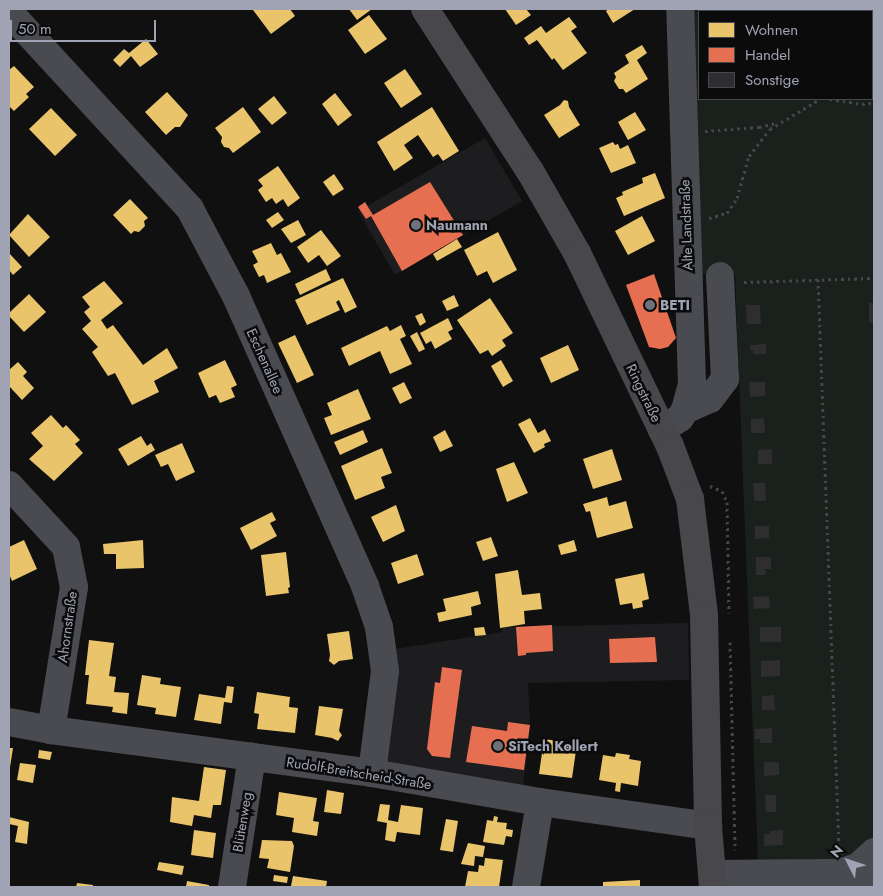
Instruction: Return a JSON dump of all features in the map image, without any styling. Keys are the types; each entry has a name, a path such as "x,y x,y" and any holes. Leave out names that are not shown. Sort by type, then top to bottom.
{"main road":[{"name":"Ringstraße","path":"426,9 485,99 556,214 577,253 662,430 690,499 701,596 708,826 712,880"}],"street":[{"name":"Alte Landstraße","path":"680,9 692,383 685,410"},
{"name":"Eschenallee","path":"9,12 190,209 236,296 365,586 379,627 385,672 372,774"},
{"path":"662,430 680,418 685,410 710,399 725,379 721,280"},
{"name":"Ahornstraße","path":"9,486 66,547 74,587 51,730"},
{"name":"Rudolf-Breitscheid-Straße","path":"9,722 51,730 252,756 540,802 708,826"},
{"name":"Blütenweg","path":"232,887 252,756"},
{"path":"526,887 540,802"},
{"path":"839,880 874,852"},
{"path":"712,880 839,880 872,887"}],"path":[{"path":"686,224 726,213 737,198 749,156 759,141 779,122 818,100"},
{"path":"836,100 862,104 874,103"},
{"path":"684,136 715,130 759,127 779,122"},
{"path":"721,280 874,278"},
{"path":"818,279 839,880"}],"shaded area":[{"path":"691,9 874,9 874,887 759,887 735,274 697,274"},
{"path":"485,138 522,201 395,275 358,211"},
{"path":"688,623 689,680 528,683 530,725 523,787 404,769 382,760 395,649 502,632 503,628"}],"building: Wohnen":[{"path":"290,9 295,16 271,34 253,10"},
{"path":"349,9 372,9 357,20"},
{"path":"505,9 526,9 531,15 516,25"},
{"path":"609,9 635,9 613,23 606,11"},
{"path":"369,15 387,39 365,54 348,30"},
{"path":"569,17 577,27 571,31 587,53 563,70 554,58 552,60 537,40 529,45 524,38 541,26 546,33"},
{"path":"146,39 158,54 140,67 131,56 120,67 113,60 124,49 129,53"},
{"path":"642,45 647,53 637,60 648,79 626,93 623,89 619,89 614,81 616,77 614,73 629,63 625,55"},
{"path":"14,66 34,87 26,94 29,97 14,111 9,106 9,70"},
{"path":"405,69 422,94 401,108 384,83"},
{"path":"167,92 188,115 180,127 175,127 166,135 145,112"},
{"path":"335,93 352,115 338,126 322,104"},
{"path":"274,96 287,113 272,125 258,109"},
{"path":"564,100 568,101 569,107 580,125 559,138 544,115 560,105"},
{"path":"243,107 261,132 233,153 229,148 224,147 221,142 222,137 215,128"},
{"path":"432,107 459,151 443,161 438,154 433,157 418,135 404,145 413,158 394,171 377,142"},
{"path":"51,108 77,135 55,156 29,129"},
{"path":"635,112 646,130 628,140 618,122"},
{"path":"613,142 615,145 618,144 620,149 628,145 636,163 611,173 599,148"},
{"path":"278,166 300,198 288,207 283,199 276,204 272,198 266,202 258,190 263,186 258,180"},
{"path":"655,173 665,198 624,216 616,198 623,195 622,192 643,183 642,178"},
{"path":"334,174 344,189 333,196 323,182"},
{"path":"130,199 148,218 144,221 145,226 139,232 134,231 131,234 113,215"},
{"path":"278,212 284,220 272,228 266,220"},
{"path":"28,214 50,237 29,257 9,235"},
{"path":"642,216 655,241 628,255 615,231"},
{"path":"298,220 306,235 291,243 281,229"},
{"path":"321,230 341,256 327,266 319,255 308,263 297,247"},
{"path":"498,232 517,270 493,283 487,271 477,276 464,250"},
{"path":"457,239 462,247 437,261 433,254"},
{"path":"271,243 277,255 281,253 291,272 267,283 264,275 259,277 253,265 258,262 252,251"},
{"path":"9,253 22,267 13,275 9,270"},
{"path":"326,269 331,280 300,295 295,284"},
{"path":"343,278 357,307 345,313 339,300 336,302 340,310 307,325 295,300"},
{"path":"104,281 123,303 101,320 107,329 113,325 143,365 167,348 178,368 154,381 159,392 132,405 115,373 108,376 92,352 98,347 82,329 91,321 84,312 90,307 82,297"},
{"path":"29,294 46,312 24,332 9,316 9,313"},
{"path":"454,295 459,306 447,311 442,301"},
{"path":"490,298 513,333 502,340 506,346 492,356 488,350 480,354 457,320"},
{"path":"422,313 426,322 420,326 415,316"},
{"path":"448,318 453,329 448,332 452,339 435,349 431,341 426,344 420,333"},
{"path":"401,325 406,336 400,339 412,364 390,374 380,351 349,366 341,348 387,326 390,331"},
{"path":"417,332 425,349 419,352 410,336"},
{"path":"295,335 314,375 297,383 278,343"},
{"path":"568,345 579,370 551,383 540,358"},
{"path":"225,360 237,385 231,388 235,397 220,403 216,395 209,398 198,373"},
{"path":"501,360 513,381 503,387 491,366"},
{"path":"18,362 27,372 23,376 34,388 22,400 9,386 9,370"},
{"path":"404,382 412,398 400,404 392,388"},
{"path":"358,389 371,419 331,435 324,418 332,415 327,403"},
{"path":"51,415 63,428 66,425 80,440 75,444 83,453 54,481 29,459 43,446 31,433"},
{"path":"530,418 538,433 545,429 551,441 544,444 545,447 534,453 518,424"},
{"path":"363,430 368,442 340,455 334,442"},
{"path":"445,430 453,446 440,452 433,437"},
{"path":"141,436 147,446 151,443 155,450 128,466 118,449"},
{"path":"182,443 195,472 176,481 168,464 161,467 155,455"},
{"path":"382,448 392,473 381,477 385,488 355,500 341,466"},
{"path":"612,449 622,480 593,489 583,459"},
{"path":"514,462 528,493 507,502 496,469"},
{"path":"607,497 609,506 626,501 633,528 597,538 590,511 586,512 583,504"},
{"path":"396,505 405,531 383,542 371,517"},
{"path":"272,512 276,520 270,523 277,536 251,550 240,528"},
{"path":"491,537 498,556 483,561 476,542"},
{"path":"24,540 37,569 12,581 9,574 9,547"},
{"path":"143,540 144,568 116,569 116,554 104,554 103,544"},
{"path":"574,540 577,551 561,555 558,545"},
{"path":"286,552 289,593 266,596 261,555"},
{"path":"417,554 424,575 398,584 391,563"},
{"path":"518,570 522,595 540,593 542,609 524,611 525,624 500,628 495,574"},
{"path":"644,573 649,599 642,601 643,607 633,609 632,603 620,605 615,579"},
{"path":"478,591 481,604 471,607 472,615 439,622 437,613 446,611 443,599"},
{"path":"484,627 486,635 475,636 474,628"},
{"path":"349,631 353,659 339,661 334,665 329,661 327,634"},
{"path":"89,640 114,643 109,676 116,677 114,692 129,693 127,714 112,712 113,707 86,704 89,675 85,675"},
{"path":"142,675 161,678 160,684 181,687 176,717 155,714 156,708 137,705"},
{"path":"227,686 234,687 232,703 224,702 221,724 194,720 199,694 225,698"},
{"path":"257,692 290,697 289,707 298,708 295,733 257,729 259,714 254,713"},
{"path":"319,706 343,709 339,731 342,735 338,741 315,735"},
{"path":"544,739 577,744 572,778 539,774"},
{"path":"9,748 13,748 10,767 9,767"},
{"path":"39,750 52,752 50,760 38,758"},
{"path":"616,753 630,755 629,759 641,761 638,786 621,783 620,792 615,791 616,783 599,780 603,755 615,757"},
{"path":"20,763 36,765 33,783 17,780"},
{"path":"204,767 226,770 221,805 213,805 211,818 194,815 192,826 170,822 172,797 199,801"},
{"path":"327,790 344,793 341,814 324,812"},
{"path":"279,792 317,798 313,821 319,822 317,836 292,832 294,818 276,815"},
{"path":"380,804 390,805 388,820 398,822 401,805 423,808 420,835 397,832 395,842 385,840 387,823 377,821"},
{"path":"494,816 498,817 497,822 507,823 506,829 513,830 512,837 506,836 504,845 483,842 487,820 493,821"},
{"path":"9,817 29,822 27,844 15,842 18,826 9,824"},
{"path":"446,819 458,821 453,852 440,850"},
{"path":"194,830 216,833 213,858 191,855"},
{"path":"262,840 292,841 294,846 290,872 267,868 269,859 259,858"},
{"path":"468,843 485,846 483,857 475,856 474,866 461,864"},
{"path":"485,858 503,860 499,887 465,887 468,871 478,872 479,865 484,866"},
{"path":"159,862 184,866 182,875 157,870"},
{"path":"274,875 288,877 287,883 273,881"},
{"path":"293,876 327,881 326,887 291,886"},
{"path":"640,880 640,887 603,887 603,882"},
{"path":"187,881 209,885 209,887 186,887"},
{"path":"77,883 93,885 93,887 76,887"}],"building: Handel":[{"name":"Naumann","path":"430,182 463,235 402,271 371,216 366,219 358,207 365,202 373,215"},
{"name":"BETI","path":"654,274 676,338 668,347 660,349 649,347 626,285"},
{"path":"552,625 553,651 526,653 526,655 518,656 516,627"},
{"path":"655,637 657,662 610,663 609,639"},
{"path":"442,667 462,670 450,758 432,756 427,749 435,682 440,683"},
{"name":"SiTech Kollert","path":"508,722 530,725 524,770 466,762 472,726 507,731"}],"building: Sonstige":[{"path":"869,303 874,303 874,322 869,322"},
{"path":"746,305 760,305 761,324 747,324"},
{"path":"766,344 766,354 753,354 753,350 750,350 750,345"},
{"path":"749,382 765,382 765,396 750,397"},
{"path":"764,418 765,433 751,433 751,419"},
{"path":"772,449 772,464 758,464 758,450"},
{"path":"753,483 765,483 766,501 754,501"},
{"path":"755,526 769,526 769,538 755,539"},
{"path":"756,557 771,557 771,569 765,569 766,575 756,575"},
{"path":"769,596 770,608 754,609 753,597"},
{"path":"760,627 781,627 781,642 760,642"},
{"path":"780,660 780,676 761,677 761,661"},
{"path":"774,695 775,710 762,710 762,696"},
{"path":"772,728 772,743 760,743 760,739 755,739 755,729"},
{"path":"764,762 779,762 779,775 764,776"},
{"path":"765,795 776,795 776,812 766,812"},
{"path":"783,830 783,845 764,846 764,834 770,834 770,831"}],"place":[{"name":"Naumann","path":"416,225"},
{"name":"BETI","path":"650,305"},
{"name":"SiTech Kollert","path":"498,746"}]}
